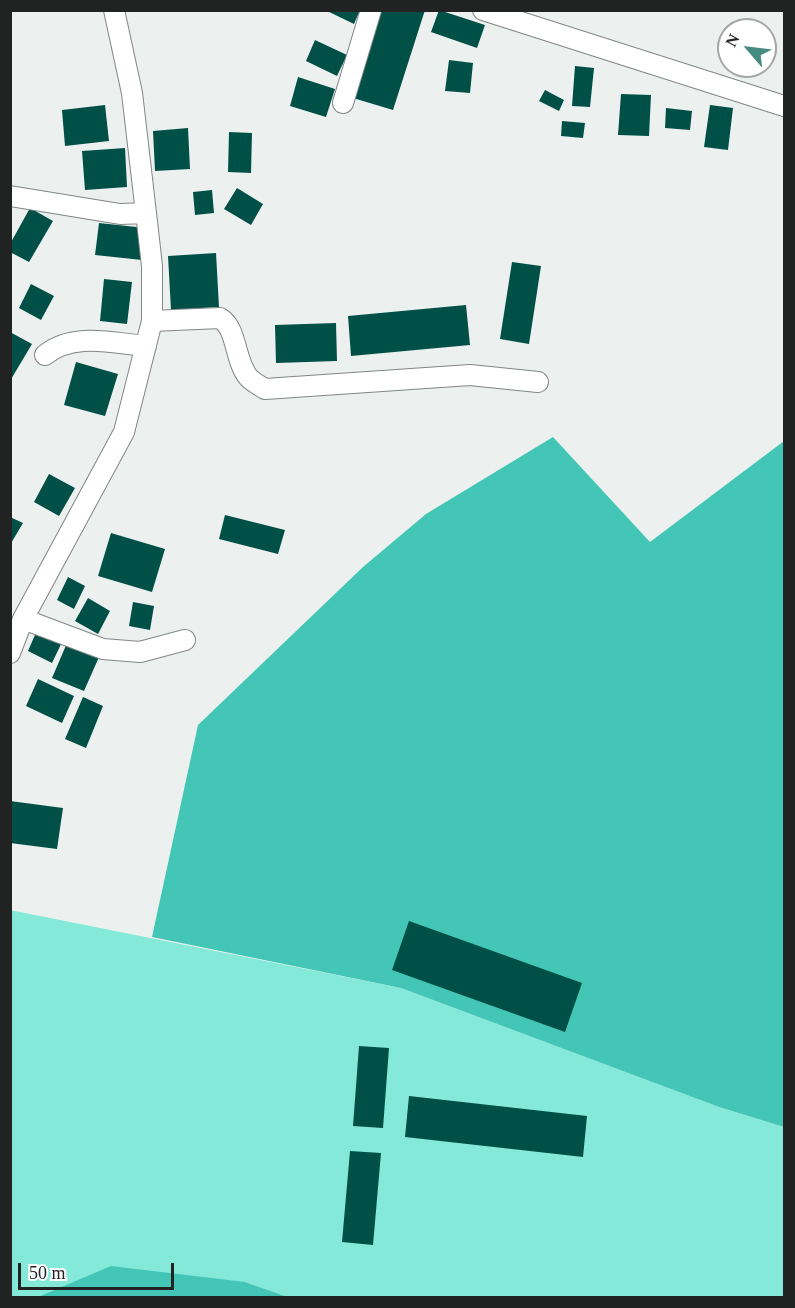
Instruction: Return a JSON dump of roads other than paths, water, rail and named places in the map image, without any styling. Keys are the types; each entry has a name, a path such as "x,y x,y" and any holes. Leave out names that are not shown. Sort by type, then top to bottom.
{"street":[{"path":"10,653 23,619 124,432 152,321 152,266 132,93 114,10"},
{"path":"344,103 371,10"},
{"path":"483,10 784,106"},
{"path":"10,196 120,214 146,213"},
{"path":"152,321 220,318 229,323 242,365 249,378 265,389 470,375 538,382"},
{"path":"45,354 57,345 81,340 146,345"},
{"path":"23,619 103,649 140,652 185,640"}]}
